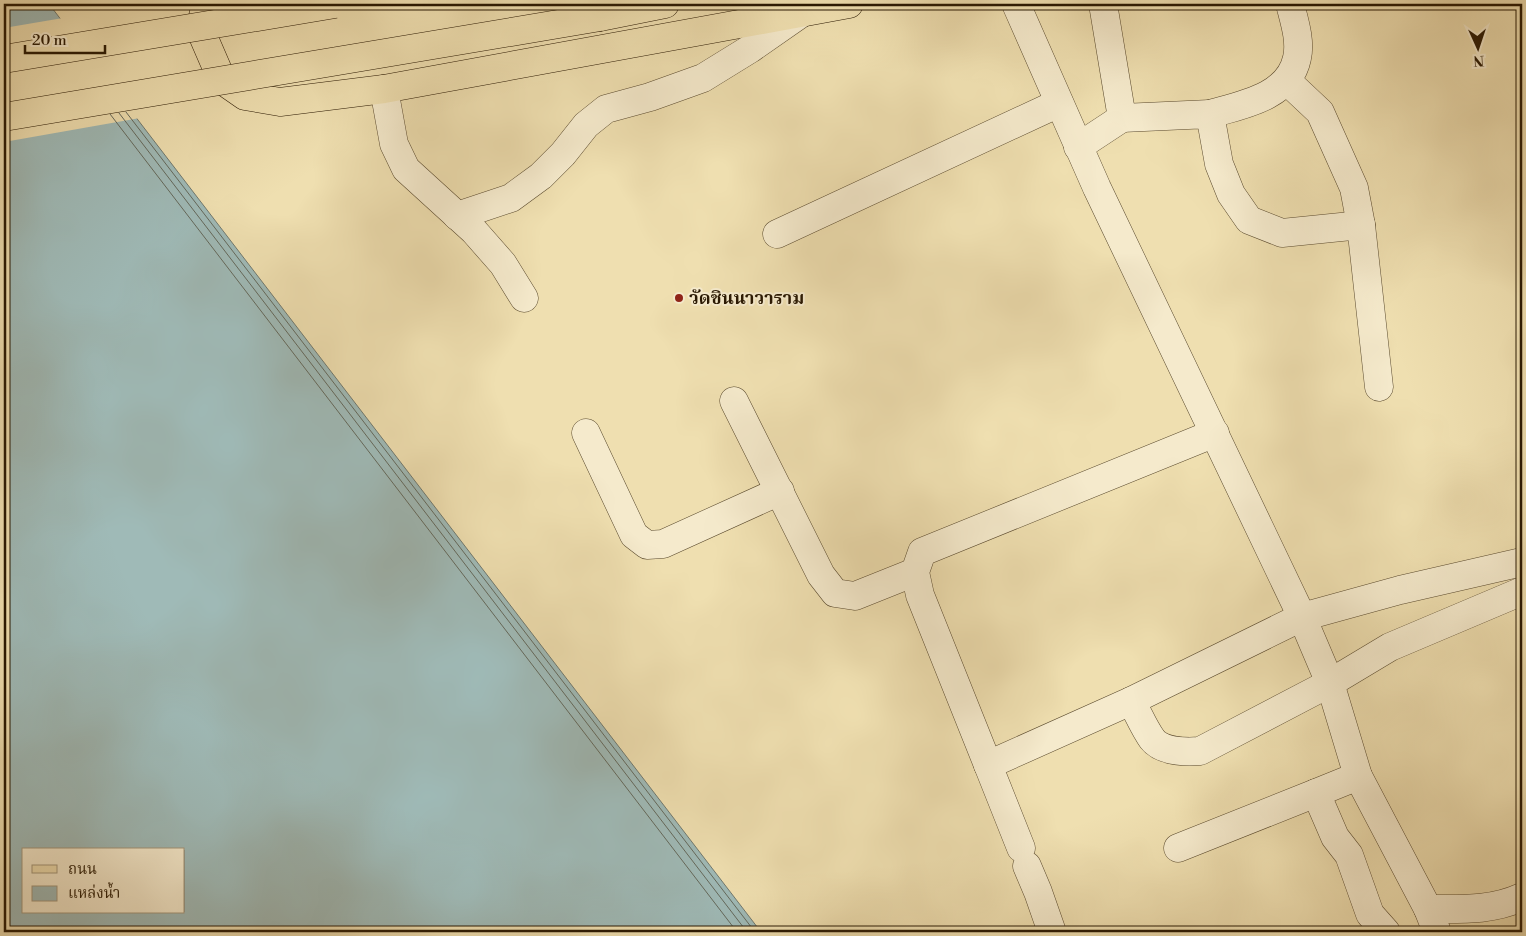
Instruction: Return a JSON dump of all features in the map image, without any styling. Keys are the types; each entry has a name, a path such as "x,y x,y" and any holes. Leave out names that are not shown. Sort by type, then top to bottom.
{"main road":[{"path":"206,4 200,29 222,80 245,96 280,102 384,89 849,4"},
{"path":"4,59 335,4"},
{"path":"4,117 600,17 665,4"}],"street":[{"path":"1016,4 1078,146 1302,617 1330,683 1358,776 1433,921 1508,903 1522,897"},
{"path":"1103,4 1122,118"},
{"path":"1078,146 1122,118 1210,114 1261,99 1287,80 1297,58 1297,36 1290,4"},
{"path":"457,216 511,198 541,176 563,154 586,125 606,109 650,97 703,78 750,49 803,12"},
{"path":"1287,80 1320,112 1354,188 1361,225 1379,387"},
{"path":"384,89 394,144 406,169 474,231 503,264 524,298"},
{"path":"777,234 1058,103"},
{"path":"1210,114 1219,164 1231,194 1249,220 1282,233 1361,225"},
{"path":"734,400 821,575 835,593 855,596 915,572"},
{"path":"586,432 634,535 647,545 663,544 780,492"},
{"path":"1052,932 1038,892 920,595 915,572 922,552 1215,433"},
{"path":"988,765 1131,701 1302,617 1400,590 1522,562"},
{"path":"1131,701 1153,741 1172,750 1185,752 1200,751 1330,683 1390,647 1520,592"},
{"path":"1178,848 1358,776"},
{"path":"1316,793 1335,837 1350,855 1370,914 1386,932"}],"water":[{"path":"4,4 49,4 761,932 4,932"}],"pier":[{"path":"63,18 140,118 4,142 4,28"}],"place":[{"name":"วัดชินนาวาราม","path":"679,298"}]}
